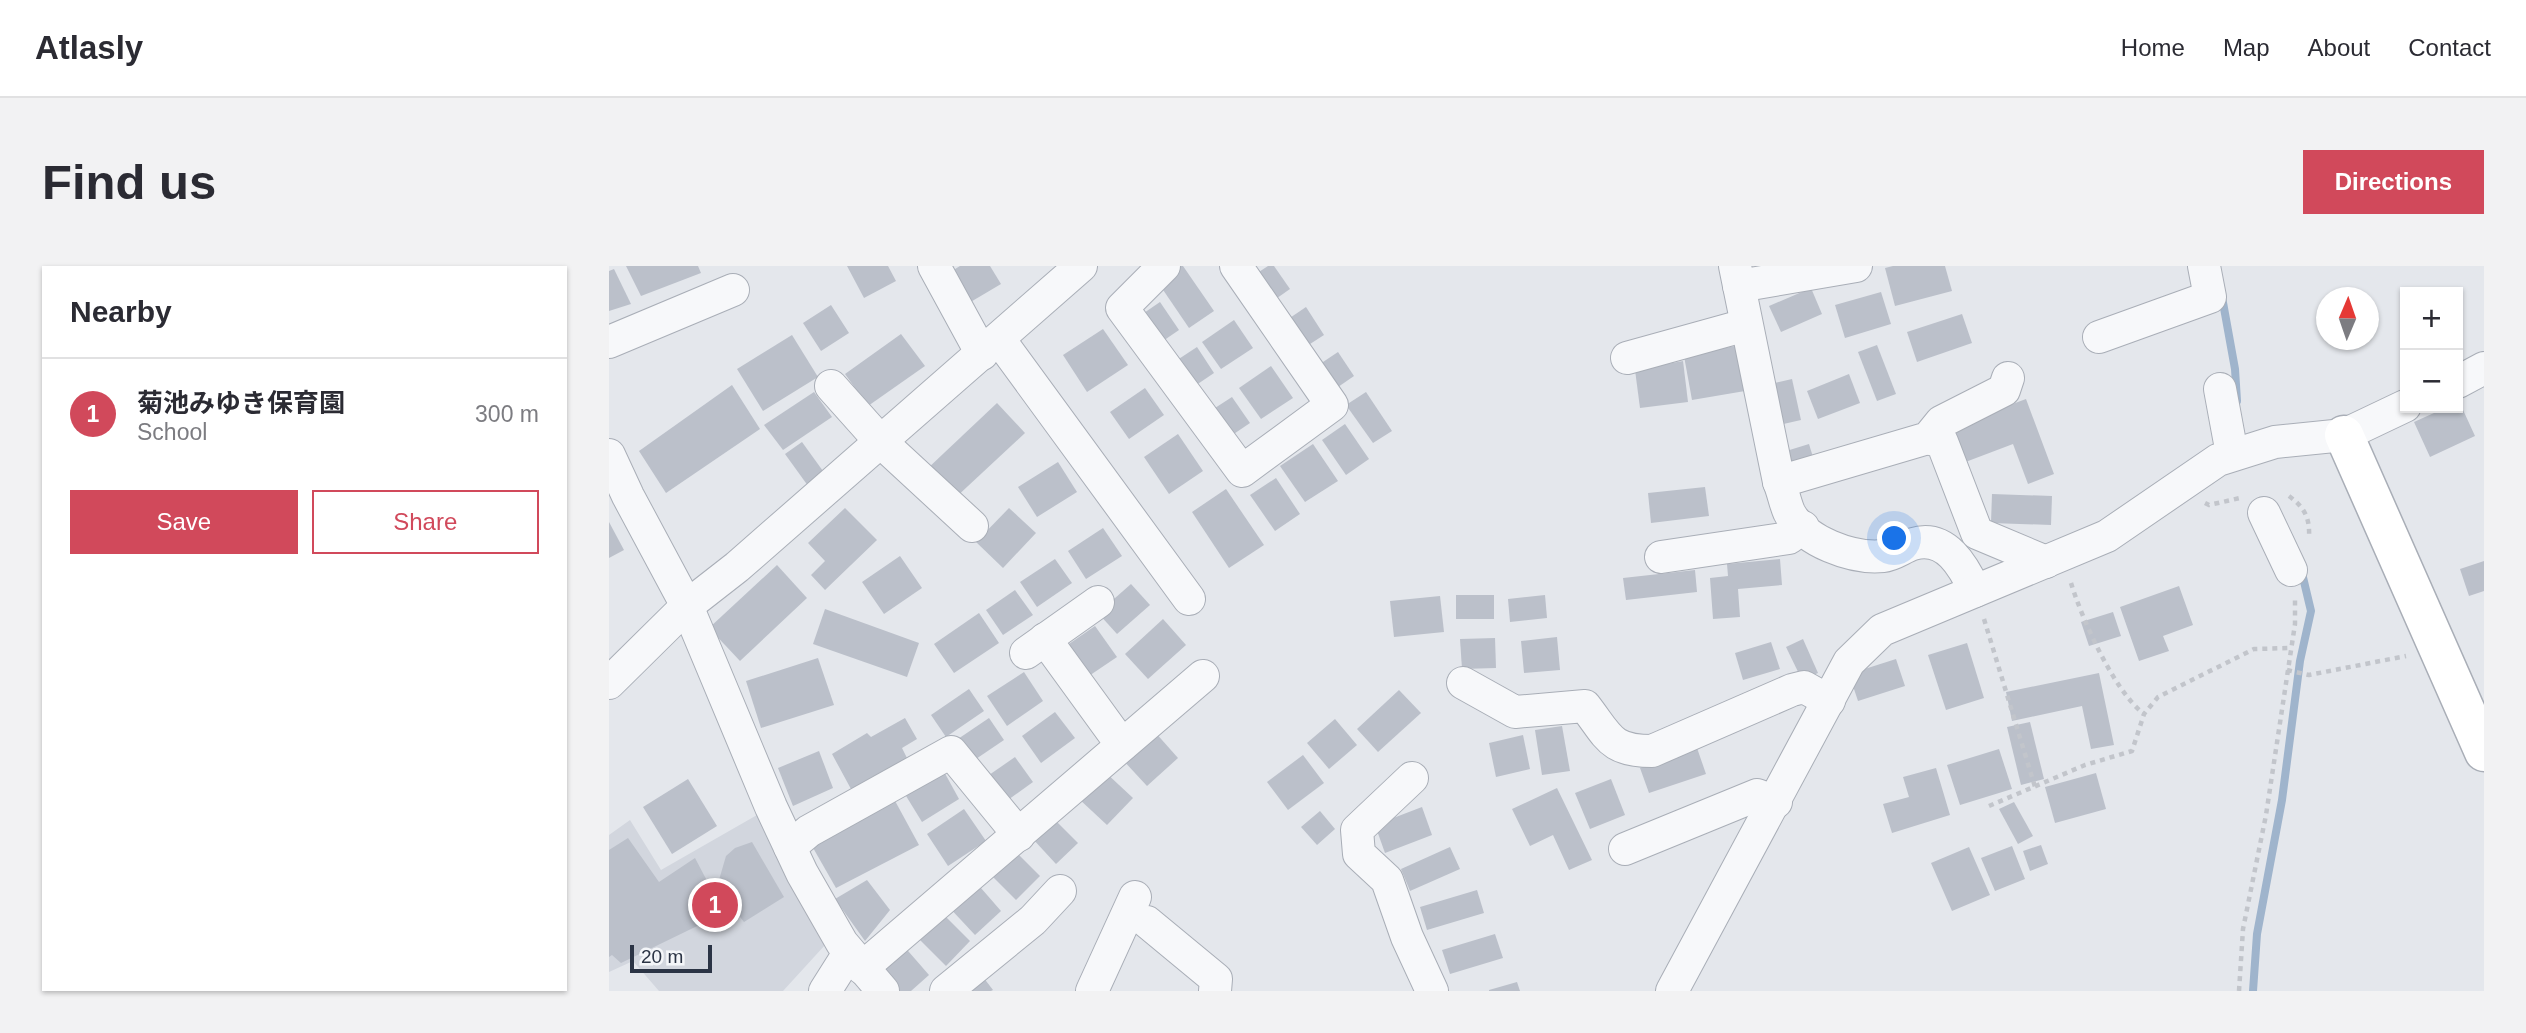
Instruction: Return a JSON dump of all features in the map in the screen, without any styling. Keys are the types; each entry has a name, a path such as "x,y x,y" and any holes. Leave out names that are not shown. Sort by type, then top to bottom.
{"street":[{"path":"933,266 991,346 1189,599"},
{"path":"609,683 687,606 737,567 1081,266"},
{"path":"1164,266 1122,308 1242,471 1332,405 1237,266"},
{"path":"1856,266 1737,276 1779,482 1790,514 1813,537 1856,556 1886,556 1916,543 1941,546 1962,563 1975,591"},
{"path":"2099,337 2210,297 2204,266"},
{"path":"609,342 733,290"},
{"path":"1627,358 1747,325"},
{"path":"2463,379 2484,368"},
{"path":"1928,438 1941,422 2004,390 2008,379"},
{"path":"831,386 881,442 972,526"},
{"path":"2220,389 2232,454"},
{"path":"1672,991 1849,662 1882,630 2107,536 2193,475 2232,454 2275,442 2344,435 2400,409"},
{"path":"2344,435 2484,752"},
{"path":"1779,482 1928,438 1942,442 1977,533 2055,558"},
{"path":"609,455 618,501 687,606 790,847 856,960 883,991"},
{"path":"2264,500 2291,570"},
{"path":"1661,557 1789,538 1803,527"},
{"path":"1098,602 1036,646 1122,745"},
{"path":"825,991 856,960 1019,835 1203,676"},
{"path":"1463,683 1502,707 1519,701 1585,706 1627,751 1653,751 1804,687 1829,701"},
{"path":"790,847 809,831 951,752 1019,835"},
{"path":"1412,778 1357,830 1359,854 1387,880 1407,937 1432,991"},
{"path":"1625,849 1757,795 1776,802"},
{"path":"946,991 1033,920 1061,891"},
{"path":"1092,991 1141,909 1216,979 1215,991"}],"path":[{"path":"2176,488 2209,505 2264,500 2302,505 2310,522 2309,549 2291,570 2295,624 2266,815 2243,929 2239,991"},
{"path":"2055,558 2073,589 2114,680 2131,704 2144,714"},
{"path":"1975,591 2035,787"},
{"path":"2287,670 2309,675 2393,660 2437,647"},
{"path":"1989,806 2085,765 2132,751 2144,714 2158,697 2175,687 2254,649 2291,648"}],"shaded area":[{"path":"771,807 836,933 783,991 659,991 633,961 609,972 609,835 630,820 661,870"}],"building":[{"path":"626,266 698,266 701,273 641,296"},
{"path":"847,266 888,266 896,281 864,298"},
{"path":"960,266 990,266 1001,284 952,313 934,282"},
{"path":"1183,266 1214,311 1189,328 1157,281"},
{"path":"1268,266 1274,266 1290,289 1260,310 1242,283"},
{"path":"1945,266 1952,291 1895,306 1885,268"},
{"path":"614,269 631,304 609,311 609,271"},
{"path":"1811,288 1822,314 1781,332 1769,306"},
{"path":"1881,292 1891,324 1845,338 1835,305"},
{"path":"1160,302 1179,330 1141,356 1122,328"},
{"path":"831,305 849,333 821,351 803,323"},
{"path":"1306,307 1324,335 1296,353 1278,326"},
{"path":"1962,314 1972,343 1917,362 1907,332"},
{"path":"1234,320 1253,348 1221,369 1202,342"},
{"path":"1103,329 1128,365 1087,392 1063,355"},
{"path":"901,334 925,366 868,406 845,374"},
{"path":"792,335 818,377 763,411 737,369"},
{"path":"1877,345 1896,394 1877,401 1858,352"},
{"path":"1735,346 1745,391 1692,400 1684,356"},
{"path":"1197,347 1214,373 1177,398 1159,372"},
{"path":"1338,352 1354,376 1325,396 1308,372"},
{"path":"1683,361 1688,402 1640,408 1635,370"},
{"path":"1271,366 1293,398 1261,419 1239,388"},
{"path":"1849,374 1860,403 1818,419 1807,391"},
{"path":"1792,379 1801,420 1779,425 1770,384"},
{"path":"732,385 760,429 666,493 639,451"},
{"path":"1145,388 1164,415 1129,439 1110,412"},
{"path":"814,392 832,417 783,450 764,425"},
{"path":"1366,392 1392,431 1373,443 1346,405"},
{"path":"1232,397 1250,423 1216,446 1198,419"},
{"path":"2026,399 2054,474 2028,484 2013,444 1947,469 1934,433"},
{"path":"997,403 1025,433 953,500 926,470"},
{"path":"2463,410 2475,436 2430,457 2414,422 2434,413 2463,413"},
{"path":"1345,424 1369,459 1346,475 1322,440"},
{"path":"1178,434 1203,471 1169,494 1144,457"},
{"path":"802,442 828,478 811,490 785,454"},
{"path":"1313,444 1338,481 1305,502 1280,466"},
{"path":"1809,444 1816,467 1789,475 1783,452"},
{"path":"1058,462 1077,492 1037,517 1018,487"},
{"path":"1276,478 1300,514 1275,531 1250,495"},
{"path":"1705,487 1709,516 1651,523 1648,493"},
{"path":"1226,489 1264,545 1229,568 1192,512"},
{"path":"1992,494 2052,496 2051,525 1991,523"},
{"path":"845,508 877,540 825,590 811,575 825,561 808,543"},
{"path":"1009,508 1036,533 1003,568 976,542"},
{"path":"609,522 624,550 609,558"},
{"path":"1103,528 1122,556 1086,579 1068,551"},
{"path":"900,556 922,588 884,614 862,582"},
{"path":"1055,559 1072,583 1037,607 1020,582"},
{"path":"1780,559 1782,585 1738,589 1740,617 1713,619 1710,578 1728,576 1727,564"},
{"path":"2484,561 2484,591 2469,596 2460,569"},
{"path":"777,565 807,598 740,661 709,628"},
{"path":"1695,570 1697,592 1626,600 1623,578"},
{"path":"1131,584 1150,605 1117,634 1098,613"},
{"path":"2179,586 2193,625 2163,636 2169,651 2139,661 2120,607"},
{"path":"1015,590 1033,615 1003,635 986,610"},
{"path":"1456,595 1494,595 1494,619 1456,619"},
{"path":"1545,595 1547,618 1510,622 1508,599"},
{"path":"1440,596 1444,632 1394,637 1390,601"},
{"path":"825,609 919,643 907,677 813,644"},
{"path":"2113,612 2121,636 2089,646 2081,622"},
{"path":"979,613 999,643 954,673 934,644"},
{"path":"1163,619 1186,645 1148,679 1125,654"},
{"path":"1095,626 1117,657 1074,686 1053,655"},
{"path":"1557,637 1560,670 1524,673 1521,641"},
{"path":"1495,638 1496,668 1462,669 1460,639"},
{"path":"1803,639 1818,673 1802,680 1786,647"},
{"path":"1771,642 1780,669 1743,680 1735,653"},
{"path":"1967,643 1984,698 1946,710 1928,655"},
{"path":"818,658 834,705 761,728 746,681"},
{"path":"1896,659 1905,686 1858,701 1849,674"},
{"path":"1024,672 1043,701 1007,726 987,696"},
{"path":"2099,673 2114,745 2091,749 2082,706 2012,721 2006,692"},
{"path":"969,689 984,711 946,737 931,715"},
{"path":"1399,690 1421,713 1378,752 1357,729"},
{"path":"1055,712 1075,738 1041,763 1022,736"},
{"path":"905,718 917,739 902,748 909,762 877,780 874,776 851,789 832,754 867,733 871,737"},
{"path":"989,718 1004,740 970,763 955,741"},
{"path":"1335,719 1357,745 1329,769 1307,743"},
{"path":"2030,722 2044,779 2021,785 2007,727"},
{"path":"1562,726 1570,771 1542,775 1535,730"},
{"path":"1154,731 1178,758 1147,786 1122,759"},
{"path":"1523,735 1530,769 1496,777 1489,743"},
{"path":"1697,748 1706,774 1649,793 1640,768"},
{"path":"1999,749 2012,789 1960,805 1947,765"},
{"path":"819,751 833,788 793,806 778,768"},
{"path":"1303,755 1324,783 1288,810 1267,782"},
{"path":"1015,757 1033,782 998,807 979,782"},
{"path":"942,768 959,799 922,822 903,791"},
{"path":"1936,768 1950,815 1892,833 1883,804 1909,797 1903,777"},
{"path":"1104,771 1133,798 1107,825 1078,798"},
{"path":"2096,773 2106,809 2055,823 2045,787"},
{"path":"688,779 717,826 672,854 643,807"},
{"path":"1611,779 1625,815 1590,829 1575,793"},
{"path":"1557,788 1592,860 1569,870 1553,835 1530,846 1512,809"},
{"path":"894,799 919,845 836,888 812,846"},
{"path":"2014,802 2033,836 2018,844 1999,809"},
{"path":"1422,807 1432,835 1385,853 1375,825"},
{"path":"964,809 986,841 948,866 927,834"},
{"path":"1320,811 1335,829 1317,845 1301,827"},
{"path":"1053,818 1078,843 1056,864 1032,838"},
{"path":"628,838 659,882 695,858 724,913 621,963 612,955 609,957 609,850"},
{"path":"752,842 784,897 744,922 726,899 719,880 726,856 735,848"},
{"path":"2041,845 2048,864 2030,871 2023,851"},
{"path":"2012,846 2025,879 1995,891 1981,858"},
{"path":"1450,847 1460,869 1410,891 1401,869"},
{"path":"1969,847 1990,895 1952,911 1931,863"},
{"path":"1015,851 1040,876 1016,900 991,875"},
{"path":"867,880 890,910 865,941 835,899"},
{"path":"974,880 1001,911 975,935 947,905"},
{"path":"1477,890 1484,913 1427,930 1420,907"},
{"path":"940,911 970,941 946,966 915,935"},
{"path":"1495,934 1503,958 1450,974 1442,950"},
{"path":"902,944 929,975 911,991 896,991 873,965"},
{"path":"980,973 993,990 972,991 966,983"},
{"path":"1517,982 1520,991 1489,991 1489,990"}],"waterway":[{"path":"2222,297 2235,369 2237,401"},
{"path":"2253,991 2257,934 2282,800 2300,661 2311,611 2301,569"}],"place":[{"name":"菊池みゆき保育園","path":"715,905"}]}
